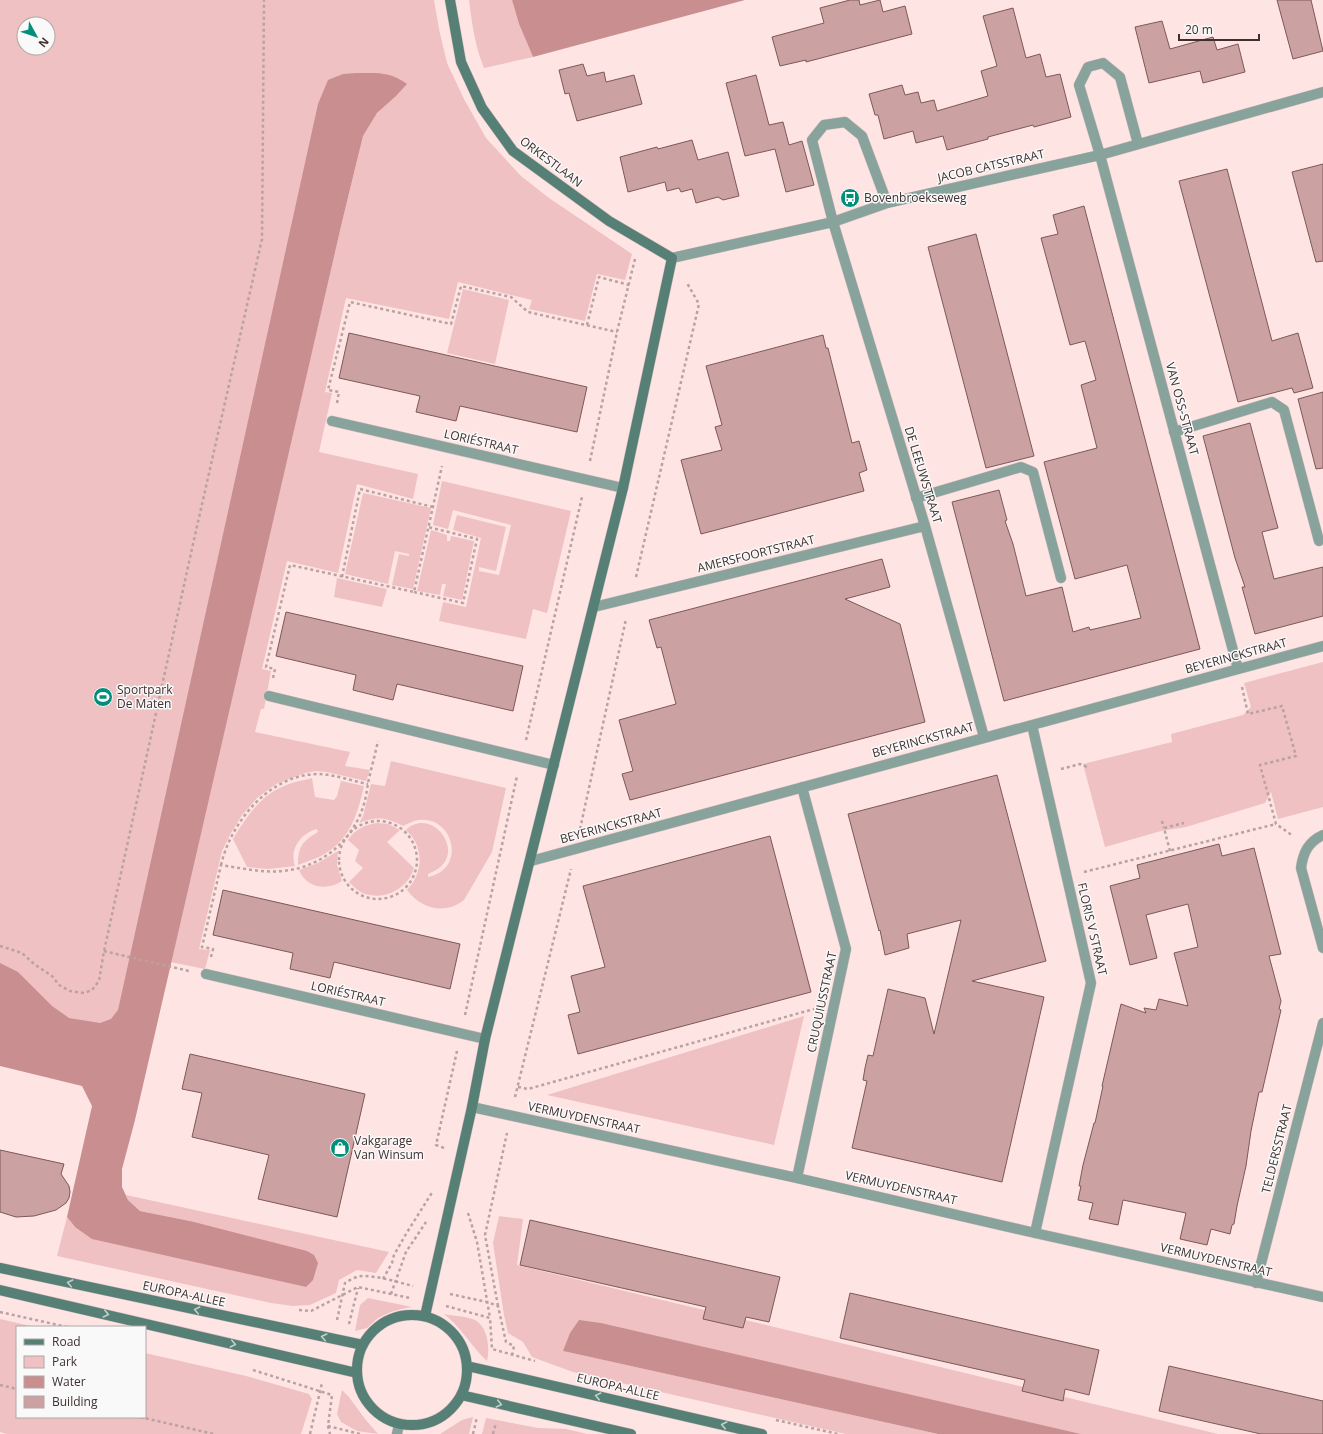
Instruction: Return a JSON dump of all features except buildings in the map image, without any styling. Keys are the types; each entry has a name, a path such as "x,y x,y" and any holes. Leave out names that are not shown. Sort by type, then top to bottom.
{"main road":[{"name":"ORKESTLAAN","path":"450,0 461,62 482,108 513,151 609,221 672,258"},
{"path":"425,1316 472,1107 485,1039 531,861 623,488 672,258"},
{"name":"EUROPA-ALLEE","path":"0,1268 362,1345"},
{"path":"0,1290 357,1373"},
{"path":"400,1316 425,1316 446,1326 461,1344 467,1366 466,1381 461,1395 450,1410 435,1420 398,1429 369,1406 360,1391 357,1373 358,1359 362,1345 378,1326 400,1316"},
{"name":"EUROPA-ALLEE","path":"467,1366 762,1434"},
{"path":"461,1395 631,1434"}],"street":[{"path":"1100,155 1079,85 1088,67 1103,62 1120,77 1138,144"},
{"name":"JACOB CATSSTRAAT","path":"672,258 833,222 887,203 1100,155 1323,92"},
{"path":"833,222 812,140 824,126 845,122 862,136 887,203"},
{"name":"VAN OSS-STRAAT","path":"1100,155 1238,669"},
{"name":"DE LEEUWSTRAAT","path":"833,222 925,526 984,737"},
{"path":"1174,432 1272,402 1284,410 1319,541"},
{"name":"LORIÉSTRAAT","path":"332,421 623,488"},
{"path":"916,498 1021,467 1033,472 1061,578"},
{"name":"AMERSFOORTSTRAAT","path":"594,607 925,526"},
{"name":"BEYERINCKSTRAAT","path":"531,861 1323,646"},
{"path":"269,696 554,765"},
{"name":"FLORIS V STRAAT","path":"1032,725 1091,983 1035,1233"},
{"name":"CRUQUIUSSTRAAT","path":"797,1178 846,949 802,787"},
{"path":"1323,835 1316,838 1308,846 1303,856 1301,868 1323,948"},
{"name":"LORIÉSTRAAT","path":"206,974 485,1039"},
{"name":"TELDERSSTRAAT","path":"1256,1283 1323,1023"},
{"name":"VERMUYDENSTRAAT","path":"472,1107 797,1178 1323,1298"}],"path":[{"path":"0,946 22,953 34,964 52,976 59,985 70,991 84,994 92,990 99,981 104,951 193,544 262,239 264,0"},
{"path":"446,1150 436,1145 522,757 586,479 617,332 636,257 643,241"},
{"path":"507,1375 514,1346 506,1342 485,1235 510,1116 576,849 631,598 699,304 672,258"},
{"path":"587,325 599,277 629,284"},
{"path":"332,421 339,392 328,390 350,302 451,324 461,286 511,298 528,312 617,332"},
{"path":"414,592 446,448"},
{"path":"342,577 360,488 433,507"},
{"path":"269,696 275,669 266,667 290,565 463,603 477,539 428,527"},
{"path":"1238,669 1248,714 1282,706 1296,756 1260,765 1276,824 1308,846"},
{"path":"221,865 268,872 296,869 313,863 326,856 339,847 348,835 357,827 367,822 384,821 400,827 415,845 418,857 416,868 413,879 406,888 396,895 384,898 372,898 361,895 352,889 340,869 339,856 342,846 348,835 358,818 364,803 382,723"},
{"path":"1043,774 1080,764 1087,767"},
{"path":"206,974 213,949 202,947 221,865 226,845 242,819 260,799 280,784 301,777 316,774 328,775 368,784"},
{"path":"1162,821 1170,851"},
{"path":"1164,828 1184,823"},
{"path":"1067,876 1276,824"},
{"path":"104,951 172,967"},
{"path":"518,1087 528,1089 835,1003"},
{"path":"434,1189 394,1255 392,1263 383,1279 488,1302 498,1306"},
{"path":"468,1212 477,1242 490,1318"},
{"path":"391,1294 406,1252 427,1219"},
{"path":"0,1312 63,1326"},
{"path":"247,1368 332,1395 328,1426 330,1434"},
{"path":"0,1385 16,1389"},
{"path":"493,1434 501,1404"},
{"path":"144,1418 214,1434"},
{"path":"328,1426 360,1434"}],"green space":[{"name":"Sportpark De Maten","path":"0,0 434,0 447,63 464,99 486,138 521,176 549,198 632,254 625,280 597,274 585,321 529,309 532,300 458,282 449,319 346,298 325,392 332,393 319,452 418,474 413,499 357,484 338,573 287,561 262,669 271,671 264,709 261,709 255,732 350,752 345,766 370,770 366,781 327,772 316,771 305,773 276,784 257,798 242,815 222,851 199,949 210,950 205,969 170,962 363,136 377,113 395,97 356,73 124,1064 0,1033"},
{"path":"469,0 512,0 519,24 533,57 484,68 476,43"},
{"path":"463,289 509,300 495,364 447,353"},
{"path":"442,481 571,511 547,613 533,609 526,639 439,621 443,602 466,607 481,538 453,530 457,515 506,527 496,571 479,567 479,571 499,575 511,525 453,510 448,529 433,525"},
{"path":"363,493 431,508 413,589 392,585 399,554 409,556 409,554 395,551 388,584 345,574"},
{"path":"431,530 447,535 447,541 450,541 451,536 474,541 462,600 443,596 446,584 442,584 440,595 417,591"},
{"path":"337,578 387,589 382,607 334,597"},
{"path":"1323,662 1323,807 1278,819 1271,792 1265,803 1186,827 1161,831 1105,847 1083,764 1172,742 1171,734 1243,715 1251,707 1244,683"},
{"path":"391,761 506,788 492,852 464,900 457,905 434,908 419,902 407,890 417,875 420,859 416,844 412,836 406,830 416,824 427,824 436,828 444,836 448,846 447,857 441,866 428,874 428,877 440,872 448,864 451,854 451,844 447,834 440,826 430,821 418,820 403,826 381,818 371,819 359,823 363,816 371,784 385,786"},
{"path":"312,778 315,797 334,800 337,796 341,781 364,786 355,818 345,836 329,851 319,857 298,865 302,845 308,838 318,832 317,829 301,838 295,848 295,866 269,869 247,867 233,839 248,816 260,802 274,791 289,784"},
{"path":"377,823 388,824 400,830 387,842 414,868 403,886 391,893 377,896 361,892 349,882 363,868 355,861 359,850 348,840 361,828"},
{"path":"338,851 337,865 342,881 324,887 312,884 302,876 299,870 318,863"},
{"path":"804,1016 774,1145 547,1095"},
{"path":"126,1195 389,1252 376,1273 357,1270 339,1280 336,1293 310,1305 293,1306 271,1303 57,1256 67,1217 75,1227 306,1287 190,1221 140,1211 128,1200"},
{"path":"499,1216 523,1219 517,1265 1218,1434 1081,1434 786,1367 563,1351 938,1434 846,1434 573,1372 532,1357 523,1342 508,1333 493,1243"},
{"path":"368,1298 412,1307 391,1312 378,1318 367,1328 355,1331 360,1305"},
{"path":"444,1314 468,1318 479,1323 487,1338 487,1361 456,1325"},
{"path":"0,1319 31,1326 16,1326 16,1418 146,1418 146,1353 246,1376 309,1394 312,1399 301,1434 7,1434 0,1432"},
{"path":"342,1390 378,1434 357,1431 341,1422 337,1414"},
{"path":"473,1417 469,1434 440,1434 462,1420"},
{"path":"486,1418 538,1428 566,1429 587,1434 482,1434"}],"water":[{"path":"512,0 745,0 533,57 519,24"},
{"path":"376,73 389,75 407,84 377,113 363,136 135,1120 122,1169 122,1187 128,1200 140,1211 190,1221 307,1251 314,1255 318,1263 313,1280 306,1287 92,1239 75,1227 67,1217 92,1106 82,1086 0,1066 0,963 18,972 52,1006 69,1018 100,1023 111,1019 118,1010 318,104 328,80 343,74"},
{"path":"579,1320 601,1323 1081,1434 938,1434 563,1351 570,1333"}],"place":[{"name":"Bovenbroekseweg","path":"850,198"},
{"name":"Sportpark De Maten","path":"103,697"},
{"name":"Vakgarage Van Winsum","path":"340,1148"}]}
